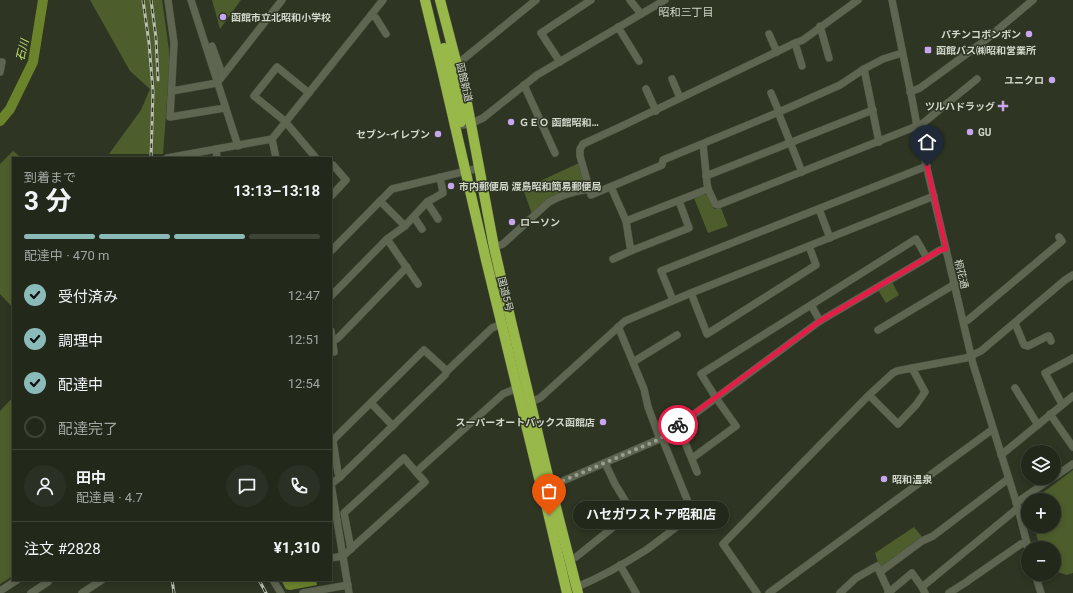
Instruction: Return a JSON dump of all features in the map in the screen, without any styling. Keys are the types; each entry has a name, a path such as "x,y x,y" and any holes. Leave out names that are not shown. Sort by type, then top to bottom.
{"highway":[{"name":"国道5号","path":"425,0 449,65"},
{"name":"函館新道","path":"432,0 456,96 466,124 466,171"},
{"name":"国道5号","path":"440,0 466,171 486,260 531,402 567,593"},
{"name":"国道5号","path":"466,124 479,168 494,247 517,388 578,590"}],"street":[{"path":"168,0 174,43 170,117 225,108"},
{"path":"191,0 238,146"},
{"path":"172,91 217,83 282,0"},
{"path":"178,157 272,140 383,0"},
{"path":"449,65 461,61 536,0"},
{"path":"560,62 541,33 591,0"},
{"path":"630,0 641,14"},
{"path":"466,124 483,118 537,75 665,0"},
{"path":"858,0 820,26 803,40 581,146 580,156 591,195 662,166 663,160 779,112 840,84 864,69 902,53"},
{"name":"桐花通","path":"892,0 910,92 920,125 927,166 971,356 1027,541"},
{"path":"910,92 920,88 983,42 1033,0"},
{"path":"371,15 376,18 386,34"},
{"path":"820,26 829,58"},
{"path":"618,27 639,61"},
{"path":"769,34 777,52"},
{"path":"796,43 802,66"},
{"path":"212,46 221,71 224,74"},
{"path":"0,72 2,62"},
{"path":"309,93 277,67 254,96 286,122 315,157"},
{"path":"864,69 879,142"},
{"path":"703,144 708,189 715,204 718,205 920,125 977,78"},
{"path":"672,80 680,98"},
{"path":"524,85 555,154"},
{"path":"646,89 656,111"},
{"path":"771,93 802,172"},
{"path":"706,176 873,110"},
{"path":"272,140 276,157"},
{"path":"216,149 217,157"},
{"path":"332,165 346,180 332,195"},
{"path":"673,300 661,271 927,166"},
{"path":"332,250 392,189 479,168"},
{"path":"332,295 387,239 414,217 428,202 443,193 440,177"},
{"path":"611,187 626,221 630,246 633,250"},
{"path":"494,247 502,244 553,200 579,191 590,189"},
{"path":"626,221 708,189"},
{"path":"531,402 540,398 625,321 673,300 934,196"},
{"path":"380,201 404,226"},
{"path":"613,259 689,228 679,201"},
{"path":"428,202 438,219"},
{"path":"819,209 830,238"},
{"path":"414,217 422,229"},
{"path":"968,320 1062,241 1059,237"},
{"path":"387,239 418,284"},
{"path":"692,457 736,426 701,374 916,239 927,258"},
{"path":"691,293 707,334 816,265 809,246"},
{"path":"547,487 661,439 820,321 940,250 946,249"},
{"path":"333,341 338,338 407,267"},
{"path":"757,593 723,544 869,395 897,371 971,356 981,351 1065,280 1073,275"},
{"path":"878,330 955,284"},
{"path":"811,305 820,321"},
{"path":"332,487 340,477 492,328 506,322"},
{"path":"1015,323 1024,345 1028,346 1048,336 1051,341"},
{"path":"578,590 592,580 647,549 692,514 648,407 644,389 618,327"},
{"path":"633,362 678,335"},
{"path":"332,336 334,352"},
{"path":"340,477 332,441 424,350 447,371"},
{"path":"1062,404 1045,373 1073,358"},
{"path":"869,395 898,424 916,405 925,392 912,368"},
{"path":"416,472 503,394 517,388"},
{"path":"1015,388 1038,425"},
{"path":"1001,455 1073,396"},
{"path":"372,402 393,426"},
{"path":"1050,414 1073,447"},
{"path":"677,427 689,454 692,457 697,472"},
{"path":"769,593 993,429"},
{"path":"332,558 343,556 425,482 404,458 335,523"},
{"path":"576,557 632,512 604,463"},
{"path":"1061,472 1073,464"},
{"path":"880,572 922,541 933,536 1008,479"},
{"path":"840,593 856,578 877,566 888,592 912,573 923,590 1017,506 1043,485"},
{"path":"332,497 335,523 343,556 349,593"},
{"path":"344,513 351,549"},
{"path":"949,593 1021,544"},
{"path":"620,565 636,593"},
{"path":"0,591 15,581"},
{"path":"82,593 100,581"},
{"path":"275,581 281,593"},
{"path":"1037,581 1041,593"},
{"path":"31,593 48,582"},
{"path":"303,593 348,585"}],"shaded area":[{"path":"90,0 162,0 169,50 169,75 163,154 109,154 141,110 150,89 130,71"},
{"name":"函館市立北昭和小学校","path":"212,0 241,0 220,29"},
{"path":"13,151 21,157 12,157 12,307 0,294 0,164"},
{"path":"579,163 586,186 532,214 523,189"},
{"path":"704,194 709,196 713,208 721,208 728,226 708,233 694,198"},
{"path":"892,282 899,295 886,303 878,290"},
{"path":"12,398 12,577 0,584 0,411"},
{"path":"1073,470 1073,573 1067,575 1061,573 1061,541 1038,541 1036,533 1061,533 1061,493 1042,493 1053,485 1061,485 1061,479"},
{"path":"914,527 923,538 882,567 879,566 875,553"},
{"path":"282,581 316,581 317,585 290,590 286,589"}],"waterway":[{"name":"石川","path":"0,121 10,109 33,62 43,0"}],"railway":[{"path":"143,0 149,43 153,91 151,157"},
{"path":"151,0 156,38 158,80"},
{"path":"172,581 174,593"},
{"path":"260,581 266,593"}],"way so far":[{"path":"549,515 542,488 551,486 660,439 678,425"}],"place":[{"name":"函館市立北昭和小学校","path":"223,17"},
{"name":"パチンコボンボン","path":"1029,34"},
{"name":"函館バス㈱昭和営業所","path":"928,50"},
{"name":"ユニクロ","path":"1052,80"},
{"name":"ツルハドラッグ","path":"1003,106"},
{"name":"ＧＥＯ 函館昭和…","path":"511,122"},
{"name":"GU","path":"970,132"},
{"name":"セブン-イレブン","path":"438,134"},
{"name":"市内郵便局 渡島昭和簡易郵便局","path":"451,186"},
{"name":"ローソン","path":"512,222"},
{"name":"スーパーオートバックス函館店","path":"603,422"},
{"name":"昭和温泉","path":"884,479"},
{"name":"ハセガワストア昭和店","path":"549,515"}],"district":[{"name":"昭和三丁目","path":"686,12"}],"route":[{"path":"678,425 820,321 940,250 946,249 927,166"}]}
